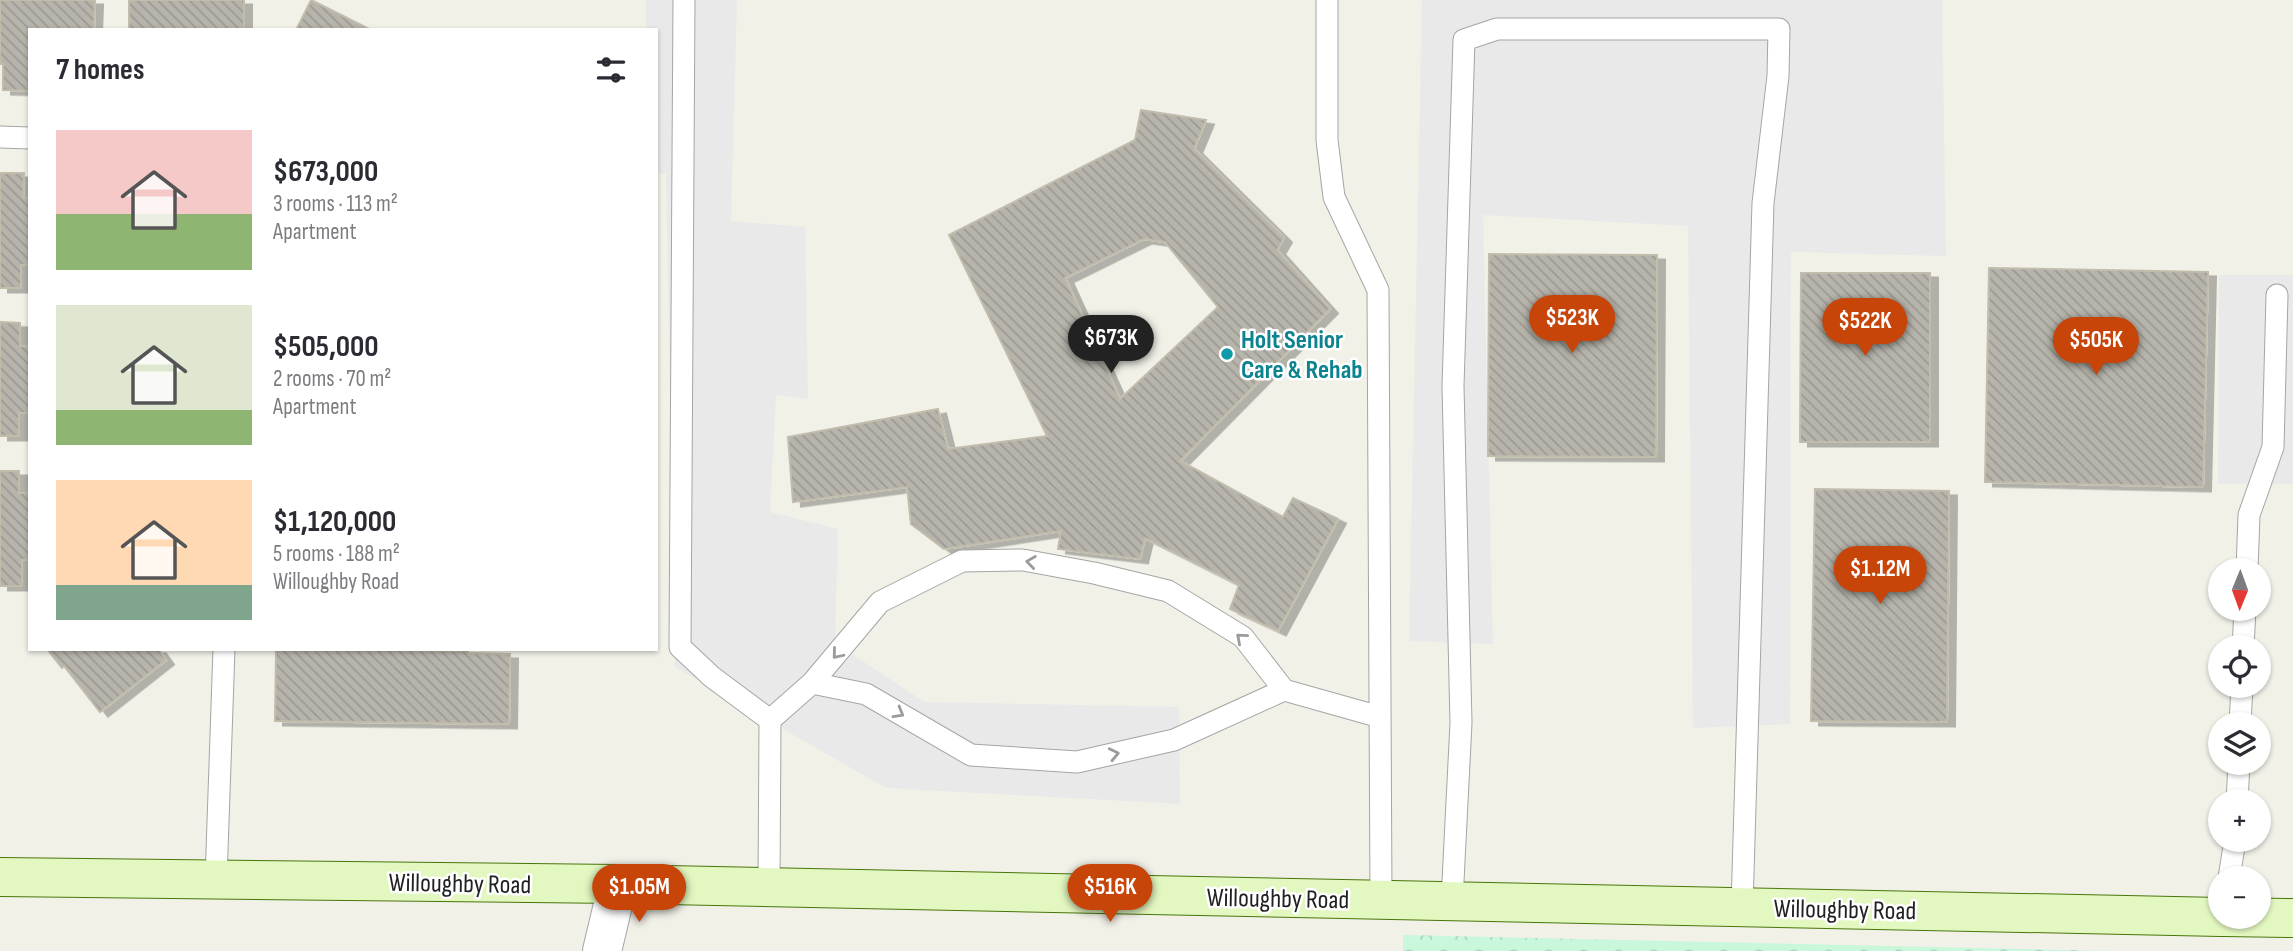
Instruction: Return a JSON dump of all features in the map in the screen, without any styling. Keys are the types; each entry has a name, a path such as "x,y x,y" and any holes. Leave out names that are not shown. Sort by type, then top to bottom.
{"street":[{"name":"Willoughby Road","path":"0,877 618,884 2208,917"},
{"path":"602,951 618,884"},
{"name":"Willoughby Road","path":"2271,918 2293,918"}],"lane":[{"path":"684,0 680,647 712,677 770,720"},
{"path":"1327,0 1326,140 1334,197 1378,290 1381,900"},
{"path":"1452,901 1461,723 1453,386 1464,40 1497,29 1779,29 1778,76 1763,203 1742,907"},
{"path":"0,137 28,138"},
{"path":"2247,558 2249,515 2273,447 2277,295"},
{"path":"769,888 770,720 812,683 880,603 962,561 1023,560 1094,573 1168,591 1244,637 1284,690 1380,717"},
{"path":"216,880 224,651"},
{"path":"812,683 866,695 971,755 1077,762 1174,740 1284,690"}],"green space":[{"path":"1403,935 2111,951 1403,951"}],"shaded area":[{"path":"646,0 737,0 731,221 805,227 808,399 776,395 770,512 838,529 835,643 925,702 1179,707 1180,804 886,788 675,667 666,174 658,173 658,28 646,28"},
{"path":"1422,0 1942,0 1946,256 1791,252 1790,724 1693,728 1688,226 1483,215 1493,644 1409,641"},
{"path":"2219,275 2293,275 2293,484 2218,484"}],"building":[{"path":"0,0 95,0 94,28 28,28 28,91 3,90 3,64 0,64"},
{"path":"129,0 244,0 244,28 129,28"},
{"path":"311,0 367,28 297,28"},
{"name":"Holt Senior Care & Rehab","path":"1141,110 1206,120 1194,149 1284,238 1277,250 1330,309 1180,461 1283,517 1293,498 1338,519 1278,631 1230,609 1239,585 1145,538 1140,559 1058,549 1061,531 944,549 911,524 907,487 793,502 788,437 938,409 948,449 1047,436 949,235 1135,140","holes":["1144,239 1165,242 1218,307 1120,399 1065,278"]},
{"path":"0,173 24,173 23,198 28,198 28,265 21,265 21,288 0,288"},
{"path":"1489,254 1657,255 1656,457 1488,456"},
{"path":"1989,268 2208,272 2203,487 1985,482"},
{"path":"1801,273 1930,273 1930,442 1800,442"},
{"path":"0,322 20,323 20,346 28,346 28,413 19,413 19,436 0,436"},
{"path":"0,471 19,471 19,493 28,493 28,560 22,560 22,586 0,586"},
{"path":"1815,489 1949,491 1947,722 1811,721"},
{"path":"49,651 159,651 166,660 100,712 64,666 62,668"},
{"path":"276,651 468,651 510,654 509,724 275,721"}],"place":[{"name":"Holt Senior Care & Rehab","path":"1227,354"}]}
